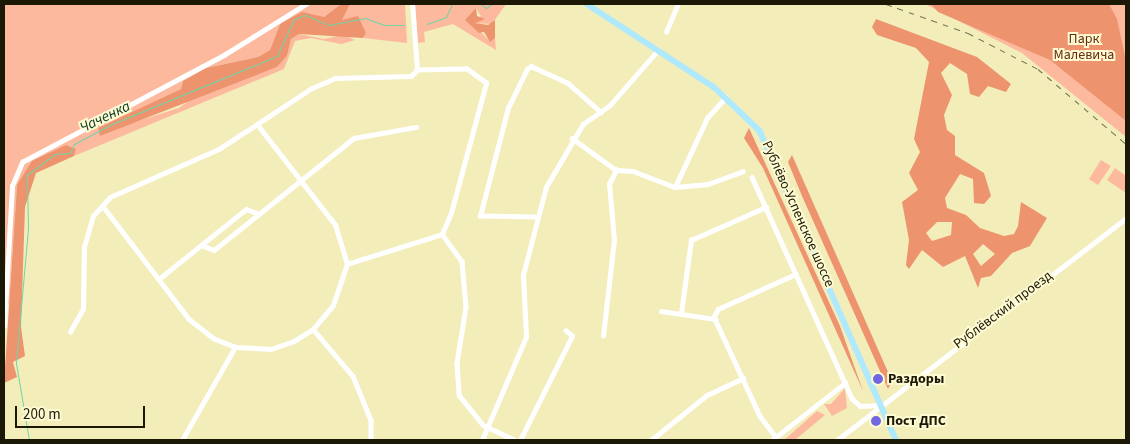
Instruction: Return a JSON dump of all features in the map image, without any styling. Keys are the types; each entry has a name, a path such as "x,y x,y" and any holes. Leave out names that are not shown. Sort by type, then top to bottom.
{"main road":[{"name":"Рублёво-Успенское шоссе","path":"588,4 726,96 752,120 774,156 896,440"}],"street":[{"path":"4,326 12,186 22,162 224,55 306,4"},
{"path":"412,4 418,70"},
{"path":"666,32 678,4"},
{"path":"482,440 526,337 523,275 536,216 572,138 601,112 658,50"},
{"path":"536,216 480,216 508,108 527,70 531,66 568,84 601,112"},
{"path":"70,332 83,310 84,246 93,216 103,206 138,181 219,149 258,126 312,88 335,78 395,78 412,76 418,70 467,69 486,83 442,234"},
{"path":"675,186 707,118 726,96"},
{"path":"103,206 160,278 189,319 213,338 234,347 271,349 313,329 333,305 347,264 336,225 258,126"},
{"path":"201,245 214,250 300,179 364,133 416,128"},
{"path":"572,138 616,170 633,171 675,186 708,184 743,172"},
{"path":"603,336 614,240 609,184 616,170"},
{"path":"752,177 845,383 860,406 881,404"},
{"path":"681,313 692,240 766,207"},
{"path":"160,278 246,209 257,214"},
{"name":"Рублёвский проезд","path":"837,440 881,404 1126,218"},
{"path":"347,264 442,234"},
{"path":"442,234 462,262 466,307 457,363 459,395 488,428 515,440"},
{"path":"713,318 718,309 796,274"},
{"path":"660,311 713,318"},
{"path":"713,318 760,416 774,439 845,383"},
{"path":"313,329 353,376 371,420 371,440"},
{"path":"520,440 572,336 566,331"},
{"path":"182,440 234,347"},
{"path":"650,440 707,394 742,378"}],"green space":[{"path":"4,4 341,4 324,17 280,24 270,50 258,57 206,68 183,81 181,89 98,129 119,127 179,108 194,97 277,67 287,56 291,39 299,34 324,39 343,35 355,40 341,44 311,38 295,41 284,69 74,156 76,149 66,145 17,185 9,304 4,304"},
{"path":"341,4 350,4 342,20 358,16 366,33 363,38 299,34 291,39 287,56 277,67 100,136 98,128 181,89 183,81 206,68 258,57 270,50 280,24 302,12 324,17"},
{"path":"350,4 405,4 407,43 363,38 366,32 341,21"},
{"path":"415,4 506,4 492,24 474,23 481,16 476,8 474,13 473,25 490,41 495,38 496,50 453,24 424,32 425,42 418,43"},
{"name":"Парк Малевича","path":"925,4 1126,4 1126,137 1022,53"},
{"name":"Парк Малевича","path":"931,4 1109,4 1117,19 1126,61 1126,121 1050,60 938,12"},
{"path":"476,8 477,16 485,19 475,23 488,25 495,20 495,38 490,42 484,32 479,33 465,20"},
{"path":"876,19 977,57 1011,84 1006,92 988,86 979,97 970,94 967,74 950,63 941,73 952,95 944,115 947,130 955,136 955,155 984,173 991,196 984,204 974,203 973,179 960,174 945,198 947,208 966,215 980,228 1004,236 1014,234 1018,226 1021,202 1047,218 1030,246 1012,253 991,276 981,278 978,288 965,256 943,267 922,250 909,269 906,265 909,240 902,202 918,190 909,173 920,152 914,139 929,62 916,48 877,35 872,27","holes":["937,222 952,222 951,235 932,241 926,233","983,244 995,254 981,266 973,254"]},
{"path":"749,128 840,326 863,391 763,168 744,138"},
{"path":"66,145 76,149 74,156 36,173 25,207 21,327 25,356 13,362 17,377 4,383 17,185 32,161"},
{"path":"792,155 892,381 888,389 788,162"},
{"path":"1101,160 1111,166 1098,185 1089,179"},
{"path":"1115,168 1126,176 1126,193 1107,180"},
{"path":"845,388 847,408 832,416 824,404 831,404"},
{"path":"817,411 825,415 795,440 784,440"}],"waterway":[{"name":"Чаченка","path":"427,24 446,17 452,4"},
{"name":"Чаченка","path":"481,4 486,8 492,4"},
{"name":"Чаченка","path":"29,440 16,363 28,229 27,175 55,154 70,153 74,144 112,124 277,56 294,19 305,15 329,25 365,18 384,25 404,25"}],"railway":[{"path":"886,4 968,33 1038,69 1126,144"}],"place":[{"name":"Раздоры","path":"878,379"},
{"name":"Пост ДПС","path":"876,421"}]}
